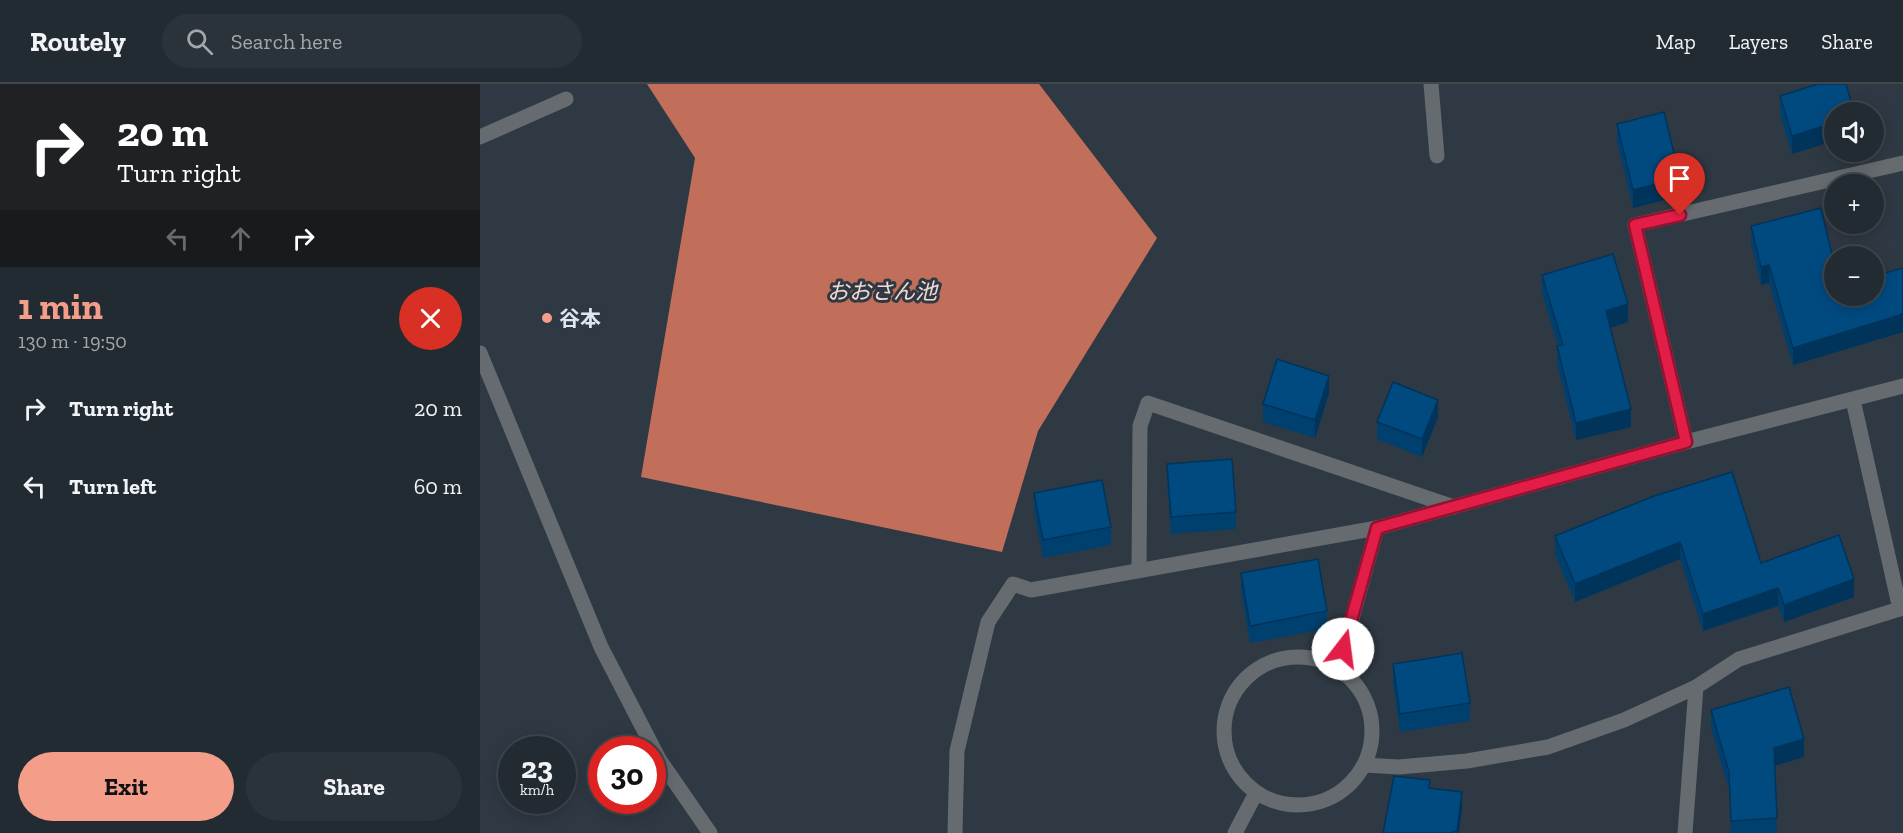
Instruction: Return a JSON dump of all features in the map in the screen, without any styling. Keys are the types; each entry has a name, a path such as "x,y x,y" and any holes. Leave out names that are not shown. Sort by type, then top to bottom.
{"street":[{"path":"1431,84 1437,156"},
{"path":"480,136 566,99"},
{"path":"1686,442 1635,225 1903,163"},
{"path":"480,353 601,647 659,759 710,833"},
{"path":"955,833 957,751 988,622 1014,584 1031,590 1377,528 1686,442 1903,387"},
{"path":"1364,765 1399,767 1467,761 1548,747 1624,720 1696,687 1739,659 1902,608 1853,400"},
{"path":"1139,570 1140,426 1148,403 1454,507"},
{"path":"1338,669 1377,528"},
{"path":"1299,657 1324,661 1338,669 1346,674 1362,693 1371,716 1372,741 1364,765 1350,784 1331,798 1308,805 1284,804 1256,793 1243,781 1230,761 1224,738 1226,715 1235,692 1251,673 1274,662 1299,657"},
{"path":"1684,833 1696,687"},
{"path":"1235,833 1256,793"}],"water":[{"name":"おおさん池","path":"647,84 1039,84 1157,238 1038,431 1002,552 641,477 695,158"}],"building":[{"path":"1818,84 1846,84 1851,102 1824,102 1824,126 1792,136 1780,96"},
{"path":"1664,112 1680,178 1633,190 1617,124"},
{"path":"1821,208 1824,234 1827,234 1830,246 1824,246 1824,306 1884,306 1884,273 1903,268 1903,314 1793,348 1769,265 1761,267 1751,226"},
{"path":"1613,254 1628,304 1606,311 1631,409 1576,423 1557,346 1563,345 1542,275"},
{"path":"1277,359 1329,376 1315,420 1263,404"},
{"path":"1393,382 1438,400 1422,439 1377,422"},
{"path":"1232,459 1236,512 1171,517 1167,464"},
{"path":"1732,472 1761,563 1839,535 1854,579 1784,605 1778,588 1703,614 1680,542 1575,584 1555,536 1654,496"},
{"path":"1102,480 1111,527 1043,540 1034,493"},
{"path":"1318,559 1327,611 1250,626 1241,573"},
{"path":"1462,653 1470,703 1400,714 1393,664"},
{"path":"1789,687 1804,739 1774,748 1777,818 1731,821 1729,772 1711,710"},
{"path":"1394,776 1430,780 1429,788 1462,792 1457,831 1453,833 1383,833"}],"place":[{"name":"谷本","path":"547,318"}],"route":[{"path":"1343,649 1377,528 1686,442 1635,225 1680,215"}]}
